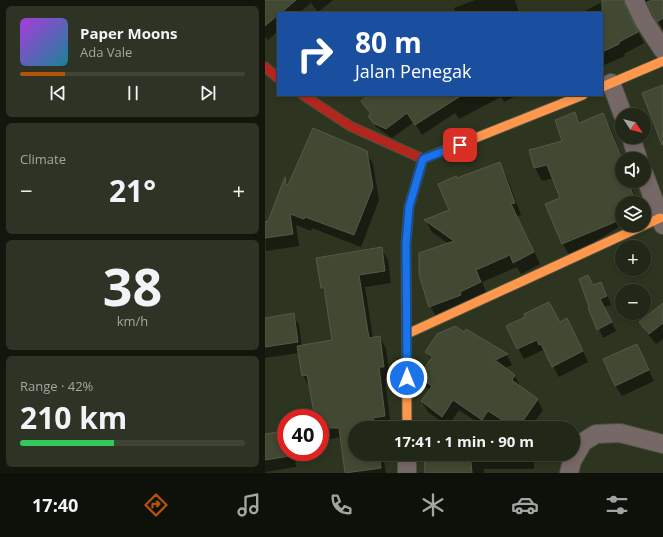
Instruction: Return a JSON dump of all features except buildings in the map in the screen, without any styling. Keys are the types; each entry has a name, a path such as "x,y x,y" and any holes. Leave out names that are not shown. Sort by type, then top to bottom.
{"street":[{"path":"634,0 644,21 663,50"},
{"path":"619,108 607,85 663,61"},
{"path":"265,67 277,77"},
{"path":"305,96 350,126 423,159 581,96"},
{"path":"407,421 406,244 409,207 423,159"},
{"path":"407,334 661,221 649,188"},
{"path":"569,473 572,461 583,442 596,434 620,433 663,444"},
{"path":"407,461 407,473"}],"traffic: slow":[{"path":"603,87 663,61"},
{"path":"423,159 580,96"},
{"path":"407,421 406,244 409,207 423,159"},
{"path":"407,334 660,218"}],"traffic: jam":[{"path":"265,67 277,77"},
{"path":"305,96 350,126 423,159"}],"route":[{"path":"407,378 406,244 409,207 423,159 460,145"}]}
